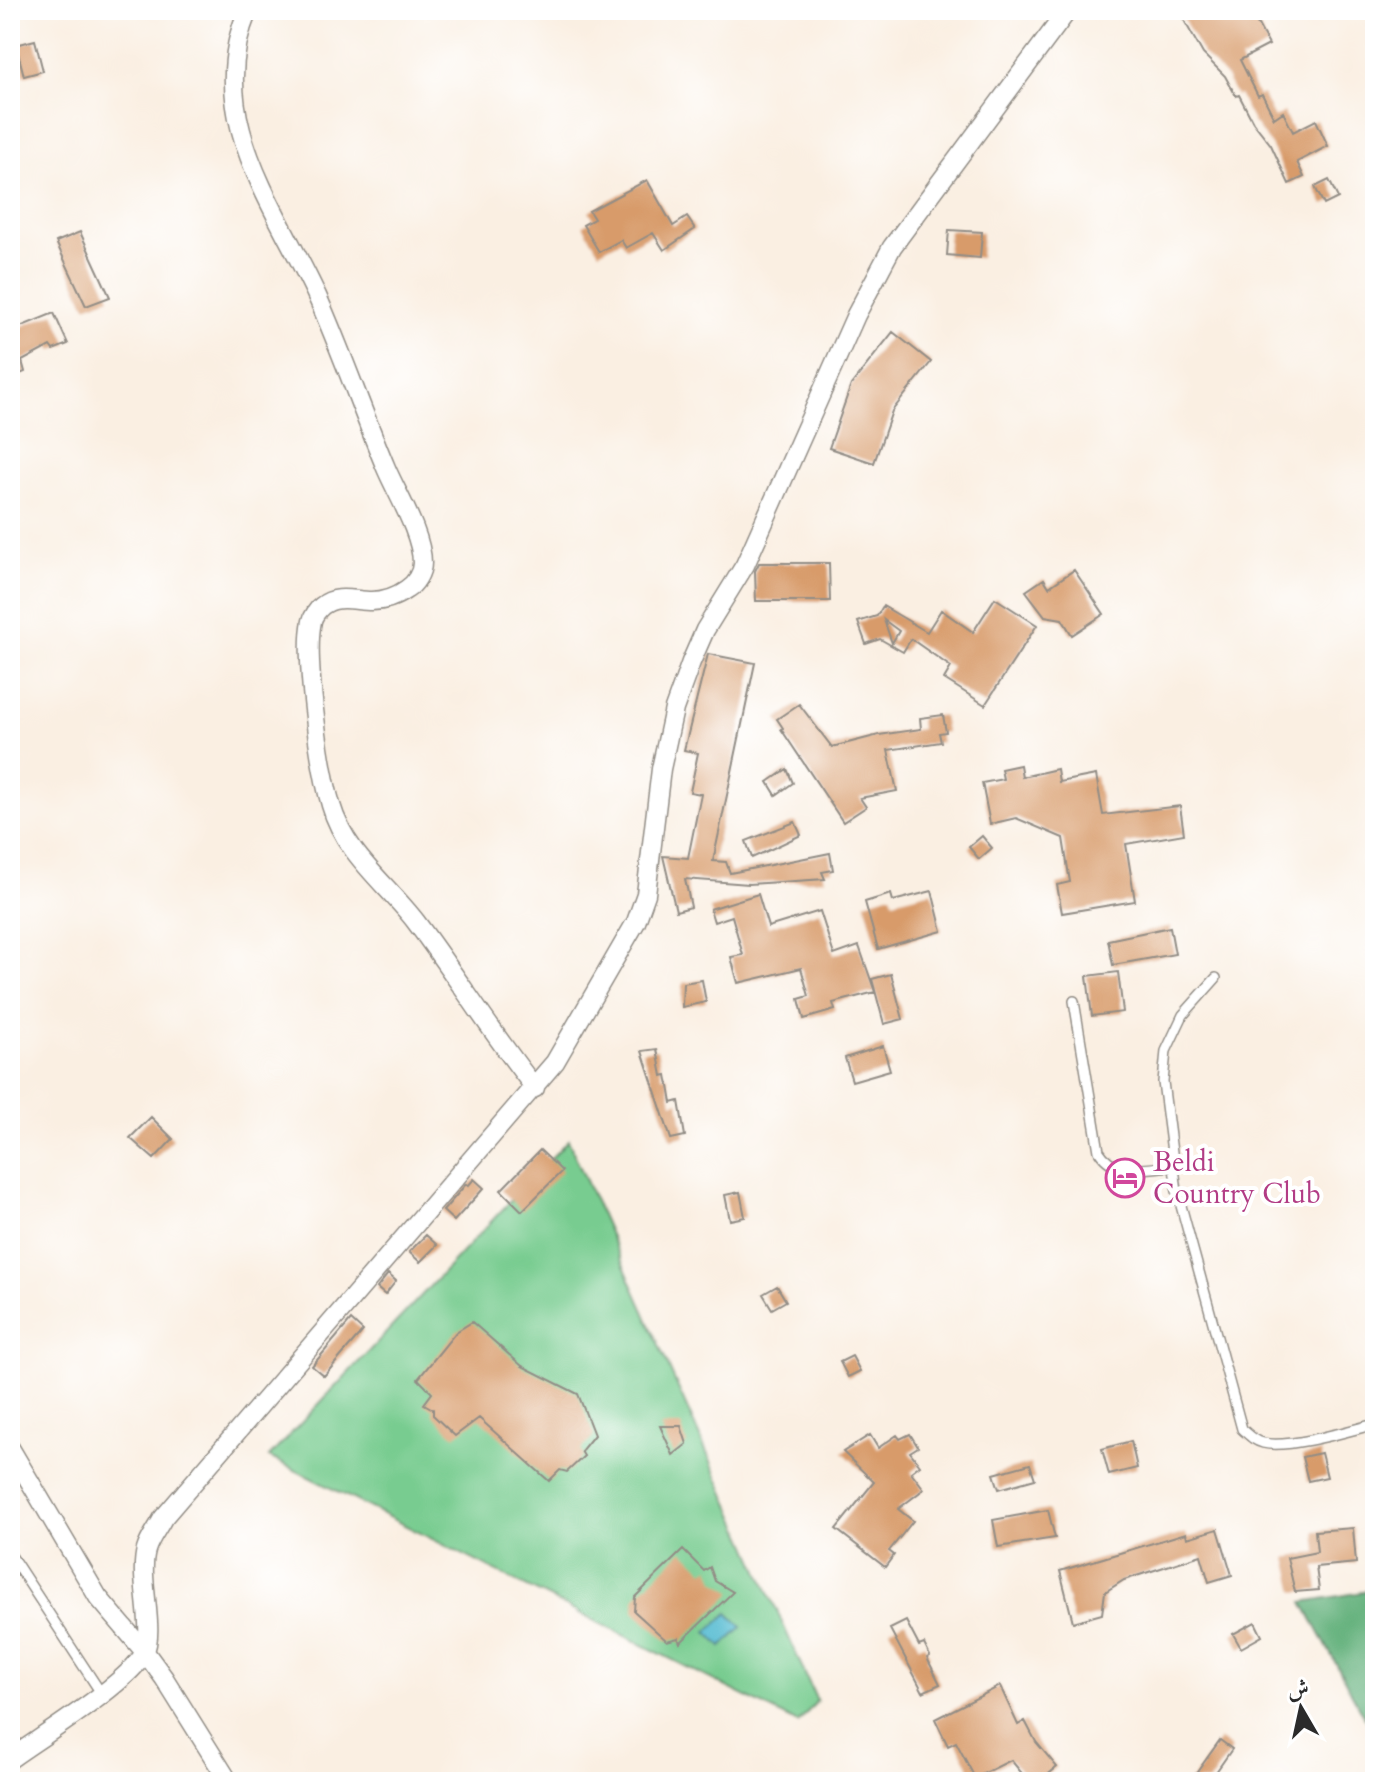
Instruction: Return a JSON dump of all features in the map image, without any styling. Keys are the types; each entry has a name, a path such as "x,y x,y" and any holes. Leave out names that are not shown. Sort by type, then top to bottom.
{"street":[{"path":"248,10 235,50 234,101 242,140 254,174 293,247 342,355 413,527 422,564 414,585 395,597 372,601 340,598 323,604 313,617 309,643 313,688 331,805 340,830 355,854 415,921 488,1027 535,1088"},
{"path":"10,1759 128,1674 145,1652 148,1628 144,1597 146,1549 163,1518 555,1062 636,922 646,894 661,769 674,709 691,662 705,630 745,565 856,315 892,247 1068,10"},
{"path":"10,1448 98,1597 145,1652 229,1782"}],"lane":[{"path":"1216,978 1183,1015 1166,1051 1163,1082 1172,1166 1242,1429 1264,1444 1284,1443 1375,1424"},
{"path":"1074,1001 1099,1151 1107,1161 1119,1168 1172,1166"},
{"path":"10,1554 101,1693"}],"green space":[{"path":"568,1140 817,1701 798,1723 269,1457"},
{"path":"1375,1590 1375,1737 1303,1602"}],"water":[{"path":"728,1613 742,1627 722,1647 707,1632"}],"building":[{"path":"1190,10 1250,10 1269,45 1240,60 1258,96 1262,94 1274,118 1283,112 1293,132 1316,120 1328,146 1297,162 1304,177 1289,184 1271,145 1253,122 1239,95 1236,96 1225,76 1203,54 1181,15"},
{"path":"35,40 43,71 24,76 16,45"},
{"path":"647,180 673,226 687,217 695,229 664,250 653,233 626,248 621,240 599,252 583,225 594,219 589,211"},
{"path":"1329,180 1338,198 1324,205 1315,187"},
{"path":"949,230 982,232 980,258 947,255"},
{"path":"80,232 110,297 86,306 56,242"},
{"path":"10,303 20,327 54,313 68,344 53,350 50,346 22,361 25,372 10,378"},
{"path":"893,332 931,362 892,411 874,463 829,448 851,385"},
{"path":"759,563 829,563 830,601 756,601 755,571"},
{"path":"1074,570 1104,614 1072,635 1062,619 1045,616 1026,591 1044,579 1049,587"},
{"path":"995,598 1037,625 985,705 944,679 951,667 911,639 903,652 880,639 866,644 858,622 877,616 883,606 927,632 941,610 973,632","holes":["884,620 899,631 892,643"]},
{"path":"708,654 755,663 713,861 726,862 730,873 830,853 833,870 822,872 825,879 749,884 685,879 691,907 676,911 663,856 688,858 701,794 690,792 698,753 684,750"},
{"path":"799,704 832,747 879,735 921,729 920,718 943,715 946,732 939,733 941,742 888,750 897,791 860,798 866,807 843,822 777,719"},
{"path":"1020,765 1022,777 1057,769 1059,782 1096,775 1103,815 1180,806 1184,834 1126,844 1135,901 1062,913 1057,885 1070,882 1063,838 1016,818 990,824 982,783 1003,779 1001,769"},
{"path":"787,769 793,783 776,795 768,782"},
{"path":"795,822 801,835 752,858 746,841"},
{"path":"982,836 992,848 979,859 969,847"},
{"path":"932,891 942,931 878,949 865,902 891,894 893,901"},
{"path":"758,894 768,927 820,911 834,955 859,946 875,992 833,1003 835,1010 804,1019 799,999 809,996 801,968 738,983 731,957 743,955 732,916 714,922 710,909"},
{"path":"1170,927 1175,954 1113,965 1108,940"},
{"path":"1118,972 1123,1012 1092,1016 1087,976"},
{"path":"891,974 903,1019 884,1024 872,979"},
{"path":"702,980 706,1002 682,1007 683,983"},
{"path":"883,1046 890,1070 852,1081 845,1058"},
{"path":"657,1049 662,1076 667,1075 672,1103 679,1101 685,1136 671,1139 642,1051"},
{"path":"151,1117 173,1139 154,1159 130,1138"},
{"path":"540,1150 562,1171 522,1211 501,1190"},
{"path":"474,1179 484,1188 454,1221 443,1211"},
{"path":"740,1192 745,1217 730,1220 725,1195"},
{"path":"426,1235 437,1245 420,1262 409,1252"},
{"path":"388,1274 396,1281 385,1295 377,1288"},
{"path":"777,1286 786,1301 772,1309 763,1294"},
{"path":"351,1320 363,1331 324,1376 312,1366"},
{"path":"472,1322 522,1366 578,1394 594,1435 581,1451 584,1456 567,1472 560,1470 549,1481 479,1418 455,1436 433,1415 433,1409 424,1404 432,1393 418,1379 456,1332"},
{"path":"852,1356 860,1371 848,1377 840,1362"},
{"path":"660,1426 681,1426 687,1444 673,1455"},
{"path":"910,1434 918,1447 910,1452 920,1465 911,1472 924,1489 898,1509 913,1521 889,1551 894,1555 885,1567 836,1529 874,1482 843,1452 870,1435 878,1448 897,1435 900,1439"},
{"path":"1131,1441 1137,1468 1109,1475 1102,1449"},
{"path":"1321,1453 1327,1477 1308,1481 1302,1457"},
{"path":"1030,1464 1035,1479 999,1489 994,1474"},
{"path":"1048,1510 1055,1538 998,1547 993,1520"},
{"path":"1353,1528 1356,1563 1316,1567 1319,1590 1295,1592 1287,1558 1317,1552 1315,1531"},
{"path":"1218,1529 1232,1575 1209,1582 1201,1555 1124,1580 1105,1592 1102,1614 1073,1622 1060,1571 1186,1533 1187,1538"},
{"path":"683,1550 704,1571 710,1567 715,1581 733,1592 680,1643 678,1638 667,1641 634,1611 635,1597"},
{"path":"906,1621 919,1646 924,1644 930,1656 927,1658 940,1684 923,1692 890,1629"},
{"path":"1255,1622 1262,1636 1241,1648 1233,1634"},
{"path":"1000,1686 1018,1725 1025,1721 1036,1742 1057,1767 1039,1782 1029,1782 1011,1760 975,1778 956,1742 948,1746 935,1719"},
{"path":"1220,1740 1232,1749 1209,1782 1190,1782"}],"place":[{"name":"Beldi Country Club","path":"1125,1178"}]}
